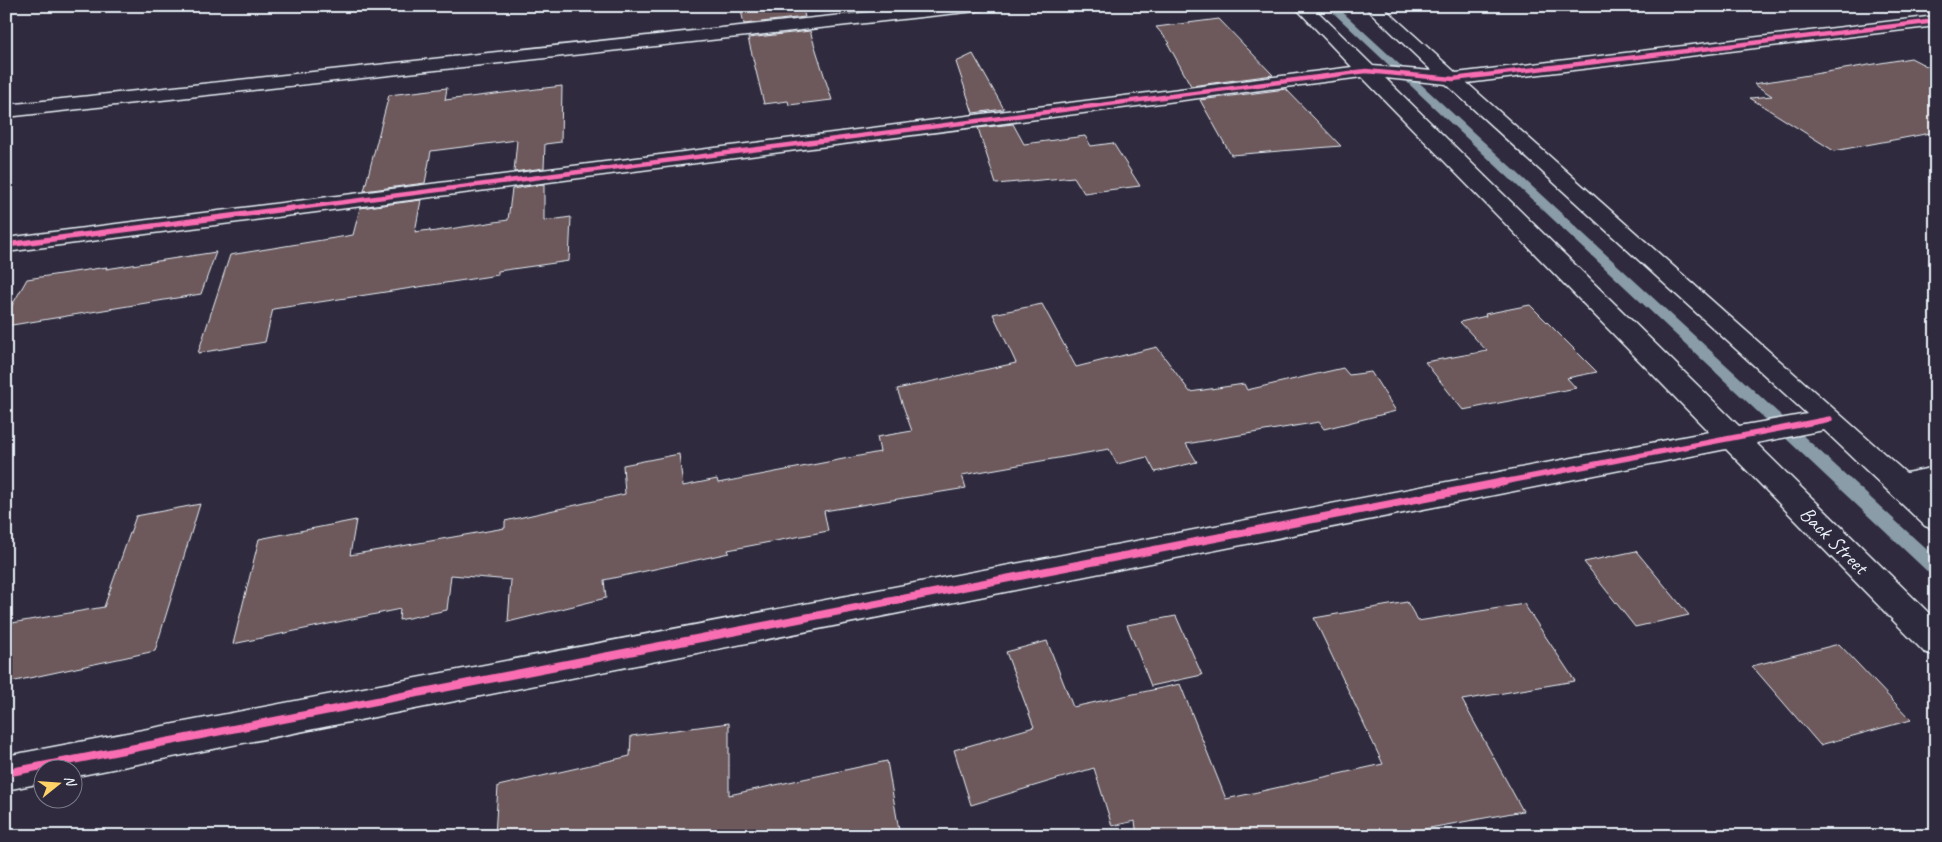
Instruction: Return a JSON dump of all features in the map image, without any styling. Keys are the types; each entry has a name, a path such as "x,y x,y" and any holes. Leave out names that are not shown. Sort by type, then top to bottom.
{"street":[{"path":"6,111 976,6"},
{"name":"Back Street","path":"1302,6 1936,642"},
{"path":"1372,6 1830,419 1936,518"},
{"path":"6,245 1366,71 1453,80 1936,21"},
{"path":"6,773 1830,419"},
{"path":"1899,485 1936,478"}],"building":[{"path":"740,6 802,6 805,17 744,24"},
{"path":"1219,19 1273,75 1191,86 1168,44 1170,43 1156,27"},
{"path":"810,31 832,100 789,105 788,101 764,104 748,38"},
{"path":"973,54 1004,109 973,113 956,62"},
{"path":"1911,58 1936,71 1936,132 1834,151 1750,98 1772,96 1754,84"},
{"path":"562,86 561,142 545,144 544,168 514,172 517,140 431,151 425,183 364,191 389,95 447,88 445,100"},
{"path":"1286,89 1341,146 1231,155 1200,100"},
{"path":"1013,124 1024,144 1085,136 1091,146 1113,143 1140,186 1084,193 1074,177 996,184 978,128"},
{"path":"544,184 544,221 571,217 569,261 498,271 498,275 273,309 265,342 198,353 230,255 353,235 360,208 421,200 415,232 430,230 430,232 508,220 512,189"},
{"path":"216,252 201,294 6,326 6,316 27,279"},
{"path":"1042,304 1076,367 1157,347 1190,392 1244,384 1247,390 1343,368 1349,375 1371,372 1396,411 1324,429 1319,422 1186,444 1197,462 1155,472 1147,457 1117,464 1109,449 962,475 966,488 824,511 828,531 728,550 729,553 604,580 606,598 508,622 511,580 451,575 447,610 399,620 400,609 233,644 259,539 356,520 350,555 505,528 505,521 625,494 623,465 679,454 683,486 717,479 718,483 880,452 877,437 912,431 897,389 1016,363 993,314"},
{"path":"1530,305 1597,372 1567,378 1576,388 1463,410 1425,362 1487,351 1460,322 1486,316 1485,314"},
{"path":"200,504 155,651 6,683 6,624 104,607 136,516"},
{"path":"1636,551 1689,615 1635,627 1584,562"},
{"path":"1407,602 1418,621 1524,604 1575,681 1462,700 1523,811 1386,836 1137,836 1135,821 1112,826 1094,768 971,805 954,750 1034,727 1006,652 1047,641 1073,707 1180,684 1226,799 1383,764 1314,618"},
{"path":"1176,616 1202,675 1151,686 1127,625"},
{"path":"1839,644 1911,720 1820,745 1752,666"},
{"path":"729,723 729,795 887,761 900,836 495,836 498,786 630,756 631,736"}],"waterway":[{"path":"1330,6 1936,569"}],"cycle path":[{"path":"6,245 1366,71 1453,79 1936,21"},
{"path":"6,773 1830,419"}]}
